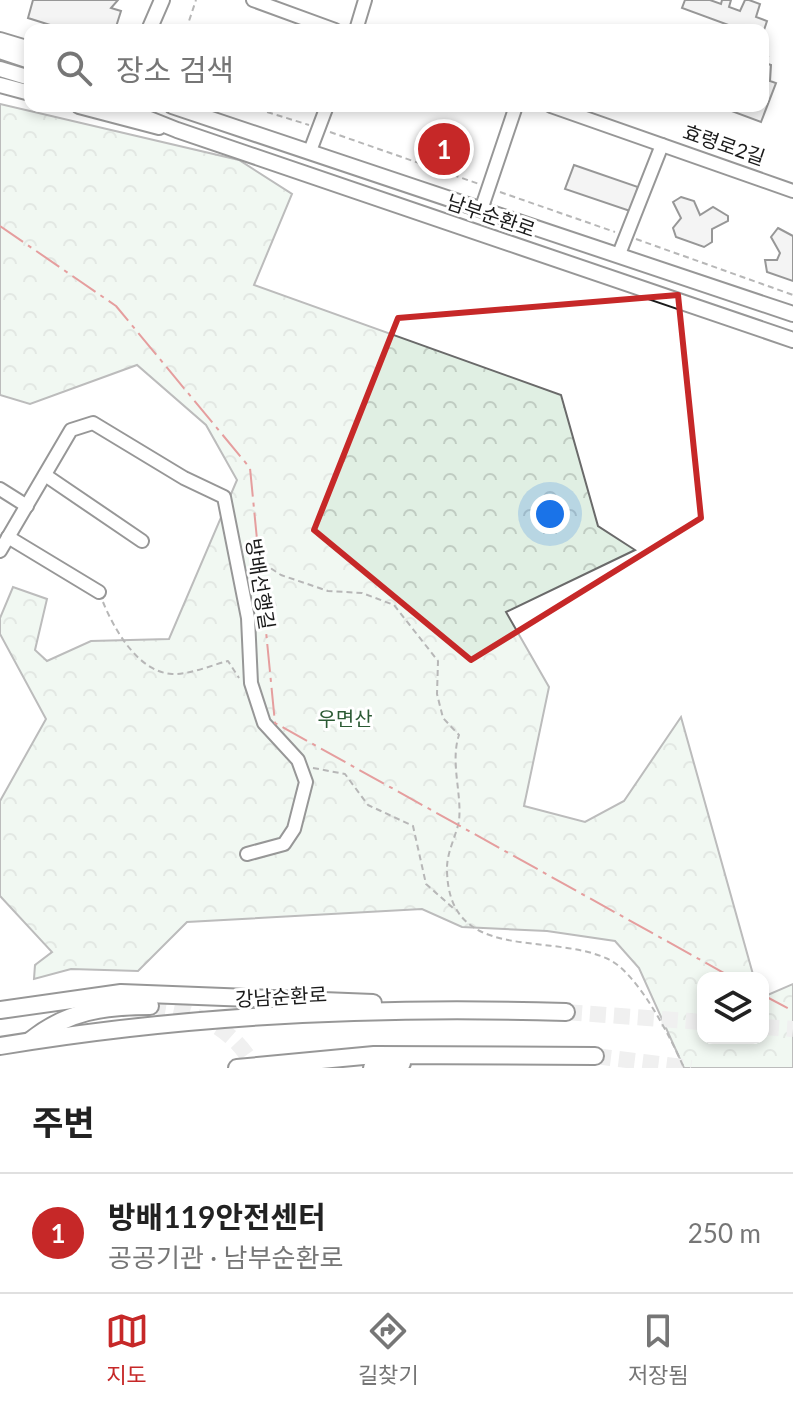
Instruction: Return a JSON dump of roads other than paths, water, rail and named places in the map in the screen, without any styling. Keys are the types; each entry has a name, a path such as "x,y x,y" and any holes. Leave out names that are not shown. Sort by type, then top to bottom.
{"highway":[{"path":"0,1010 121,993 434,1008"},
{"path":"30,1041 50,1024 97,1008 150,1006"},
{"name":"강남순환로","path":"0,1046 241,1019 434,1008 566,1012"},
{"path":"237,1068 374,1055 595,1056"},
{"path":"372,1068 446,1055"}],"main road":[{"path":"152,24 160,4"},
{"path":"158,24 160,4"},
{"path":"0,40 24,47"},
{"path":"0,51 24,59"},
{"path":"0,69 24,76"},
{"path":"0,85 24,91"},
{"name":"남부순환로","path":"99,112 147,126 177,130"},
{"name":"남부순환로","path":"132,112 793,340"},
{"name":"남부순환로","path":"193,112 788,312"},
{"path":"776,334 790,329 788,312"}],"street":[{"path":"253,0 319,24"},
{"path":"358,24 365,0"},
{"path":"310,151 325,112"},
{"path":"482,207 514,112"},
{"name":"효령로2길","path":"568,112 793,191"},
{"path":"619,254 662,145"},
{"name":"방배선행길","path":"0,551 71,430 93,423 184,478 224,497 248,618 251,683 264,723 298,760 306,782 294,829 284,844 247,854"},
{"path":"45,475 142,541"},
{"path":"0,489 27,506"},
{"path":"8,537 99,592"}],"tunnel":[{"path":"150,1006 182,1012 211,1023 236,1042 255,1068"},
{"path":"566,1012 697,1022"},
{"path":"769,1027 793,1029"},
{"path":"595,1056 691,1068"}],"place":[{"name":"방배119안전센터","path":"444,149"}],"park label":[{"name":"우면산","path":"345,719"}]}
